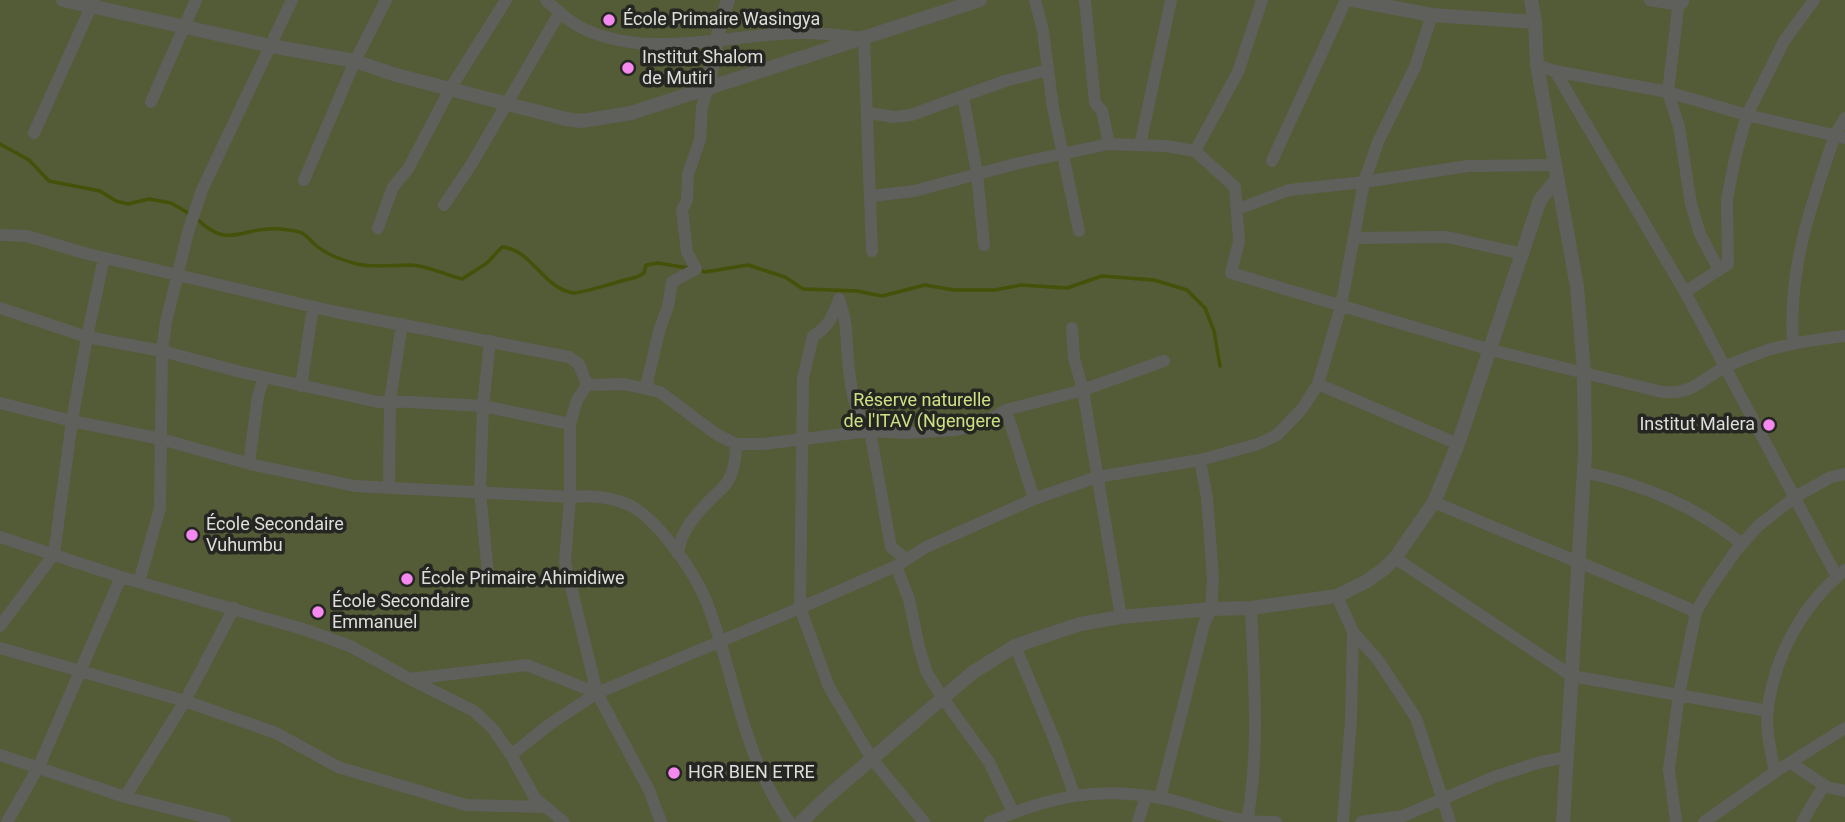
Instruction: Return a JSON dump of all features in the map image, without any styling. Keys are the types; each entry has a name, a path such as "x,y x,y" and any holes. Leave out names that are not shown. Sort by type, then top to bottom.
{"street":[{"path":"63,0 93,4 271,46 355,61 506,104 582,121 631,113 980,0"},
{"path":"150,102 196,0"},
{"path":"139,582 160,508 162,351 188,232 202,190 292,0"},
{"path":"304,180 355,61 386,0"},
{"path":"379,228 393,187 408,169 450,89 506,0"},
{"path":"546,0 579,26 600,35 628,41 657,44 800,33 864,38"},
{"path":"650,389 647,382 672,282 696,269 687,252 682,210 687,201 688,174 700,140 702,107 728,0"},
{"path":"1035,0 1079,231"},
{"path":"1085,0 1095,103 1102,111 1109,144"},
{"path":"1140,145 1171,0"},
{"path":"1195,151 1238,72 1262,0"},
{"path":"1272,161 1346,0"},
{"path":"1353,0 1535,22"},
{"path":"1531,0 1537,65 1577,287 1584,372 1584,472 1563,822"},
{"path":"1650,0 1681,2 1668,92 1679,127 1691,204 1700,234 1719,270"},
{"path":"1685,292 1728,264 1727,199 1747,115 1784,41 1814,0"},
{"path":"34,134 93,4"},
{"path":"511,755 550,724 597,693 800,608 1034,499 1097,477 1200,460 1258,444 1277,435 1301,409 1318,384 1341,306 1364,182 1378,142 1415,66 1423,9"},
{"path":"444,205 471,165 560,12"},
{"path":"864,38 872,251"},
{"path":"1537,65 1555,71 1668,92 1747,115 1840,137"},
{"path":"868,113 894,117 911,115 1005,81 1048,70"},
{"path":"1555,71 1685,292 1795,497 1841,574 1807,610 1789,640 1774,679 1768,711 1770,752 1775,772"},
{"path":"962,96 985,245"},
{"path":"1793,343 1792,296 1798,253 1845,118"},
{"path":"871,195 894,195 914,191 976,173 1109,144 1195,151 1235,187 1239,241 1231,273 1491,350 1676,394 1686,392 1726,367 1793,343 1845,336"},
{"path":"1238,209 1289,190 1468,166 1556,172"},
{"path":"801,822 972,673 1015,646 1080,624 1121,617 1251,608 1337,596 1367,581 1395,558 1434,502 1458,444 1491,350 1540,200 1556,172"},
{"path":"0,234 27,236 104,258 313,307 569,357 579,364 587,385"},
{"path":"1354,238 1447,237 1523,254"},
{"path":"0,626 54,554 86,337 104,258"},
{"path":"924,822 872,759 829,687 800,608 803,378 806,356 813,336 822,332 830,322 839,297 846,329 846,355 855,398 865,426 870,431 891,547 901,562 927,673 989,762 1013,812"},
{"path":"301,386 313,307"},
{"path":"0,308 86,337 162,351 301,386 331,390 378,402 483,406 570,424"},
{"path":"389,487 390,401 402,324"},
{"path":"1072,328 1074,358 1083,390 1121,617"},
{"path":"488,574 480,492 483,406 490,341"},
{"path":"587,385 624,384 660,392 716,434 736,443 802,440 870,431 957,430 980,424 1006,410 1083,390 1164,361"},
{"path":"249,463 258,396 264,377"},
{"path":"1318,384 1458,444"},
{"path":"587,385 577,400 570,424 570,497 565,562 597,693 649,790 661,822"},
{"path":"0,404 72,422 161,439 249,463 355,486 570,497 594,494 629,505 652,523 678,554 706,601 753,751 773,799 789,822"},
{"path":"1006,410 1034,499"},
{"path":"678,554 679,542 690,524 727,483 735,463 736,443"},
{"path":"1160,797 1201,637 1211,609 1213,579 1208,511 1200,460"},
{"path":"1584,472 1619,479 1683,503 1742,544"},
{"path":"1676,822 1669,769 1679,694 1696,612 1708,591 1758,526 1795,497 1831,477 1845,474"},
{"path":"1434,502 1696,612"},
{"path":"0,537 121,577 234,608 350,646 474,711 492,729 511,755 530,790 544,807 564,822"},
{"path":"1395,558 1572,676 1768,711"},
{"path":"7,822 39,766 121,577"},
{"path":"1337,596 1353,632 1378,660 1416,718 1450,822"},
{"path":"125,797 185,701 234,608"},
{"path":"1247,821 1255,768 1251,608"},
{"path":"1343,822 1351,720 1353,632"},
{"path":"1015,646 1074,794"},
{"path":"0,648 185,701 276,733 338,767 466,805 544,807"},
{"path":"410,679 527,665 597,693"},
{"path":"1704,822 1845,727"},
{"path":"0,755 125,797 225,822"},
{"path":"1360,822 1403,816 1494,777 1541,762 1568,757"},
{"path":"1791,763 1824,785 1845,791"},
{"path":"1801,822 1824,785"},
{"path":"989,822 1074,794 1105,792 1160,797 1247,821 1276,822"},
{"path":"1138,822 1146,796"},
{"path":"165,808 174,822"}],"green space":[{"name":"Réserve naturelle de l'ITAV (Ngengere","path":"0,0 1845,0 1845,822 0,822"}],"waterway":[{"path":"0,144 29,160 49,181 100,191 116,201 128,204 149,199 171,203 190,214"},
{"path":"196,218 218,234 236,235 267,229 300,232 327,253 352,263 370,266 418,266 462,279 487,263 502,247 522,254 554,284 574,293 637,277 644,273 646,265 658,263 688,268"},
{"path":"699,270 705,272 748,265 785,277 803,289 857,291 882,296 925,285 954,290 995,290 1021,285 1067,288 1102,276 1154,280 1187,290 1205,308 1214,331 1220,366"}],"place":[{"name":"École Primaire Wasingya","path":"609,20"},
{"name":"Institut Shalom de Mutiri","path":"628,68"},
{"name":"Institut Malera","path":"1769,425"},
{"name":"École Secondaire Vuhumbu","path":"192,535"},
{"name":"École Primaire Ahimidiwe","path":"407,579"},
{"name":"École Secondaire Emmanuel","path":"318,612"},
{"name":"HGR BIEN ETRE","path":"674,773"}]}
